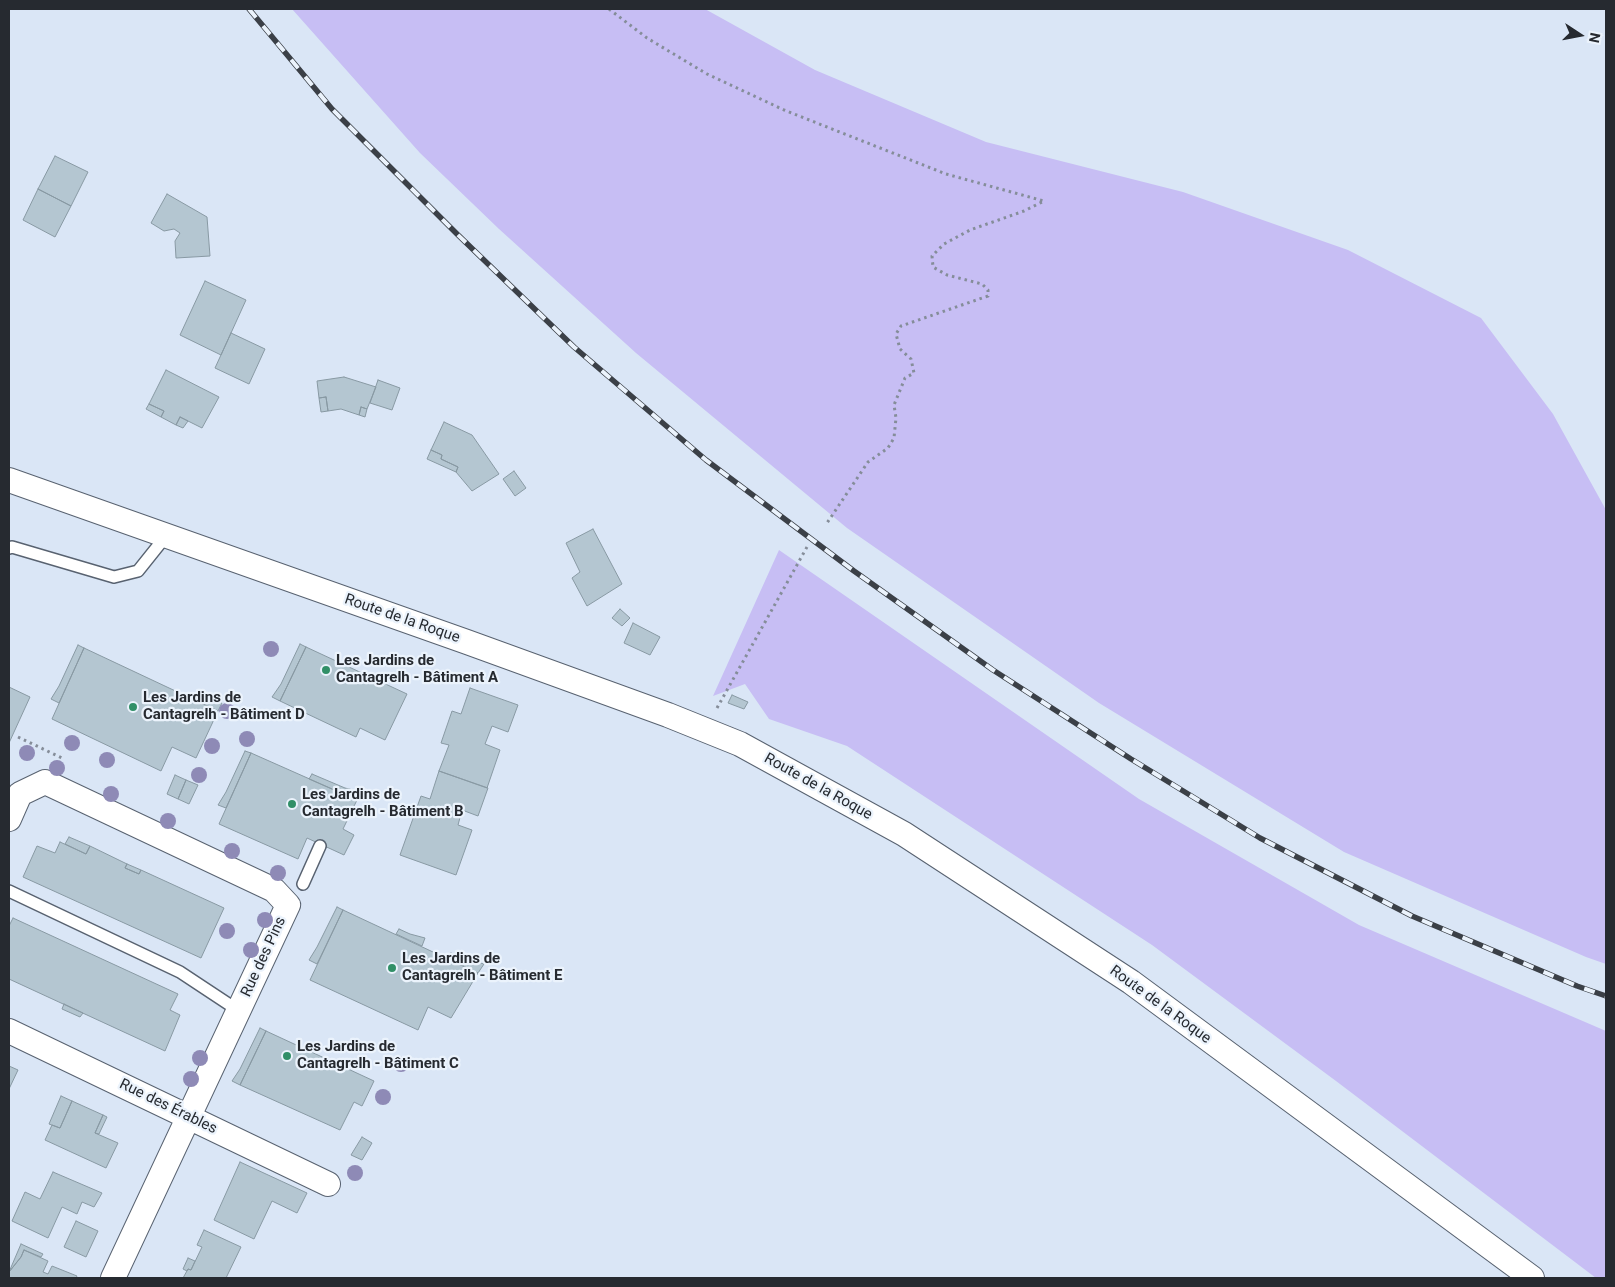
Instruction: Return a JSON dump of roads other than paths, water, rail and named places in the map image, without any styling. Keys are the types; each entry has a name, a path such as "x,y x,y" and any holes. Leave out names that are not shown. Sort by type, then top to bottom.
{"street":[{"name":"Route de la Roque","path":"9,480 476,645 668,715 740,744 904,834 1131,982 1532,1278"},
{"name":"Rue des Pins","path":"9,819 20,794 45,782 274,890 288,905 113,1278"},
{"name":"Rue des Érables","path":"9,1031 328,1184"}],"lane":[{"path":"9,548 12,547 114,577 138,571 166,536"},
{"path":"303,884 320,846"},
{"path":"9,891 180,972 239,1011"}],"railway":[{"path":"249,9 332,109 574,347 706,460 854,571 993,670 1131,759 1260,838 1412,916 1577,986 1606,996"}],"place":[{"name":"Les Jardins de Cantagrelh - Bâtiment A","path":"326,670"},
{"name":"Les Jardins de Cantagrelh - Bâtiment D","path":"133,707"},
{"name":"Les Jardins de Cantagrelh - Bâtiment B","path":"292,804"},
{"name":"Les Jardins de Cantagrelh - Bâtiment E","path":"392,968"},
{"name":"Les Jardins de Cantagrelh - Bâtiment C","path":"287,1056"}]}
